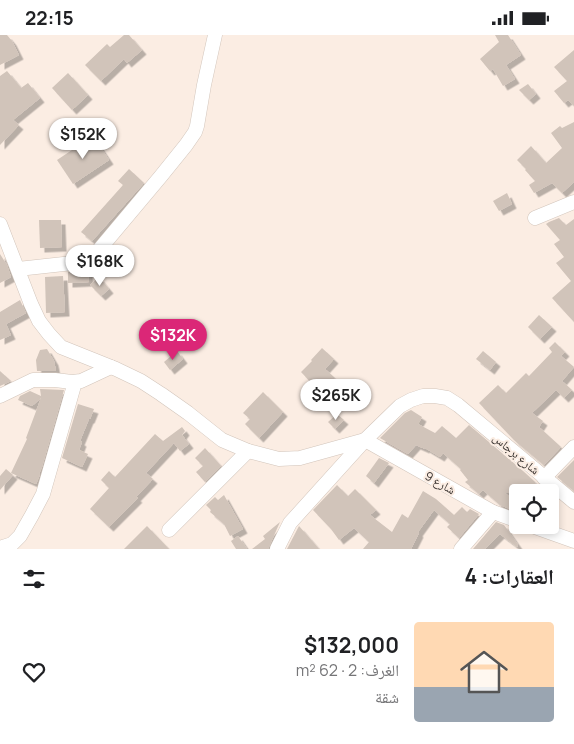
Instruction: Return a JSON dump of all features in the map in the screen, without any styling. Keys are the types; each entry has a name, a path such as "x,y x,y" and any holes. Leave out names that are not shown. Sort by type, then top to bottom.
{"street":[{"path":"18,269 82,262 93,257 186,145 197,126 215,35"},
{"path":"535,218 574,202"},
{"path":"0,224 39,321 61,347 141,381 162,394 222,440 248,451 279,459 300,458 365,440"},
{"path":"0,396 33,380 81,381 111,367"},
{"path":"0,548 12,544 20,536 42,494 75,382"},
{"name":"شارع برجاس","path":"277,549 290,523 365,440 400,406 423,396 447,398 458,405 574,502"},
{"name":"شارع 9","path":"365,440 493,512 509,518"},
{"path":"544,478 574,447"},
{"path":"169,530 248,451"},
{"path":"461,549 493,512"},
{"path":"554,534 574,541"}],"building":[{"path":"0,35 7,35 19,55 0,65"},
{"path":"124,35 129,35 142,50 127,63 124,59 101,81 85,65 107,44 110,47"},
{"path":"495,35 508,35 521,55 506,65 515,79 503,86 493,69 490,71 480,59 499,42"},
{"path":"574,50 574,106 568,100 564,103 554,91 567,81 554,67"},
{"path":"7,71 21,88 28,83 40,98 13,120 19,125 0,145 0,76"},
{"path":"68,73 88,95 72,110 52,88"},
{"path":"528,84 536,94 529,100 519,90"},
{"path":"574,122 574,182 562,193 552,183 534,193 529,185 535,181 517,160 531,146 546,163 562,148 551,133 560,126 562,128"},
{"path":"93,136 109,160 73,184 57,160"},
{"path":"129,169 144,183 92,241 81,232 123,185 118,181"},
{"path":"507,193 512,204 499,211 493,201"},
{"path":"559,218 566,225 574,219 574,322 552,298 571,281 556,263 564,257 554,244 560,240 546,224"},
{"path":"39,220 61,220 62,247 40,248"},
{"path":"0,254 7,265 11,277 0,283"},
{"path":"88,271 89,282 68,283 68,272"},
{"path":"63,276 65,312 46,313 45,277"},
{"path":"99,277 109,289 101,296 90,285"},
{"path":"20,300 26,313 6,324 11,335 0,340 0,312"},
{"path":"539,315 552,327 540,339 528,327"},
{"path":"555,342 565,352 561,356 574,367 562,381 572,390 564,398 556,390 532,413 543,421 539,427 561,447 544,465 514,440 479,403 498,385 506,393 526,373 529,376 552,352 549,348"},
{"path":"322,348 334,359 325,369 335,378 320,392 301,372"},
{"path":"47,349 54,361 56,371 37,371 36,360 40,350"},
{"path":"177,351 183,359 170,370 164,362"},
{"path":"483,351 496,362 490,370 476,359"},
{"path":"0,371 11,381 0,386"},
{"path":"40,389 64,390 36,484 11,473 27,439 41,398 32,406 18,400 20,396 30,391 41,396"},
{"path":"263,392 283,412 259,438 245,424 250,419 243,413"},
{"path":"78,404 94,409 80,441 82,442 79,450 88,454 82,467 62,458"},
{"path":"411,410 422,417 418,424 435,433 442,426 456,438 469,425 536,484 509,484 509,493 505,493 509,496 509,508 500,505 483,490 479,494 465,482 468,480 461,469 443,453 440,457 416,445 408,454 380,438 405,413"},
{"path":"337,414 344,420 335,429 328,422"},
{"path":"182,427 185,431 182,435 189,444 180,451 174,443 146,473 153,479 136,497 138,498 109,527 90,509 109,488 101,480 109,471 115,477 155,434 163,441"},
{"path":"205,448 221,466 205,482 196,472 203,466 195,458"},
{"path":"379,458 389,463 374,483 366,476"},
{"path":"574,460 574,491 557,477"},
{"path":"6,469 13,475 0,490 0,476"},
{"path":"337,485 348,496 355,489 376,510 370,515 392,532 402,514 408,518 423,491 436,499 454,515 462,507 467,512 470,509 479,514 459,538 447,527 450,524 434,510 418,532 411,549 363,549 369,542 354,528 339,540 313,510"},
{"path":"224,495 243,529 230,536 224,524 210,512 211,510 206,505 215,497 218,500"},
{"path":"280,522 268,549 252,549 265,539 263,536"},
{"path":"496,522 504,525 518,545 517,547 500,534 485,549 473,549"},
{"path":"147,526 169,549 124,549"},
{"path":"299,526 319,549 287,549"},
{"path":"238,536 247,549 236,549 231,541"}]}
